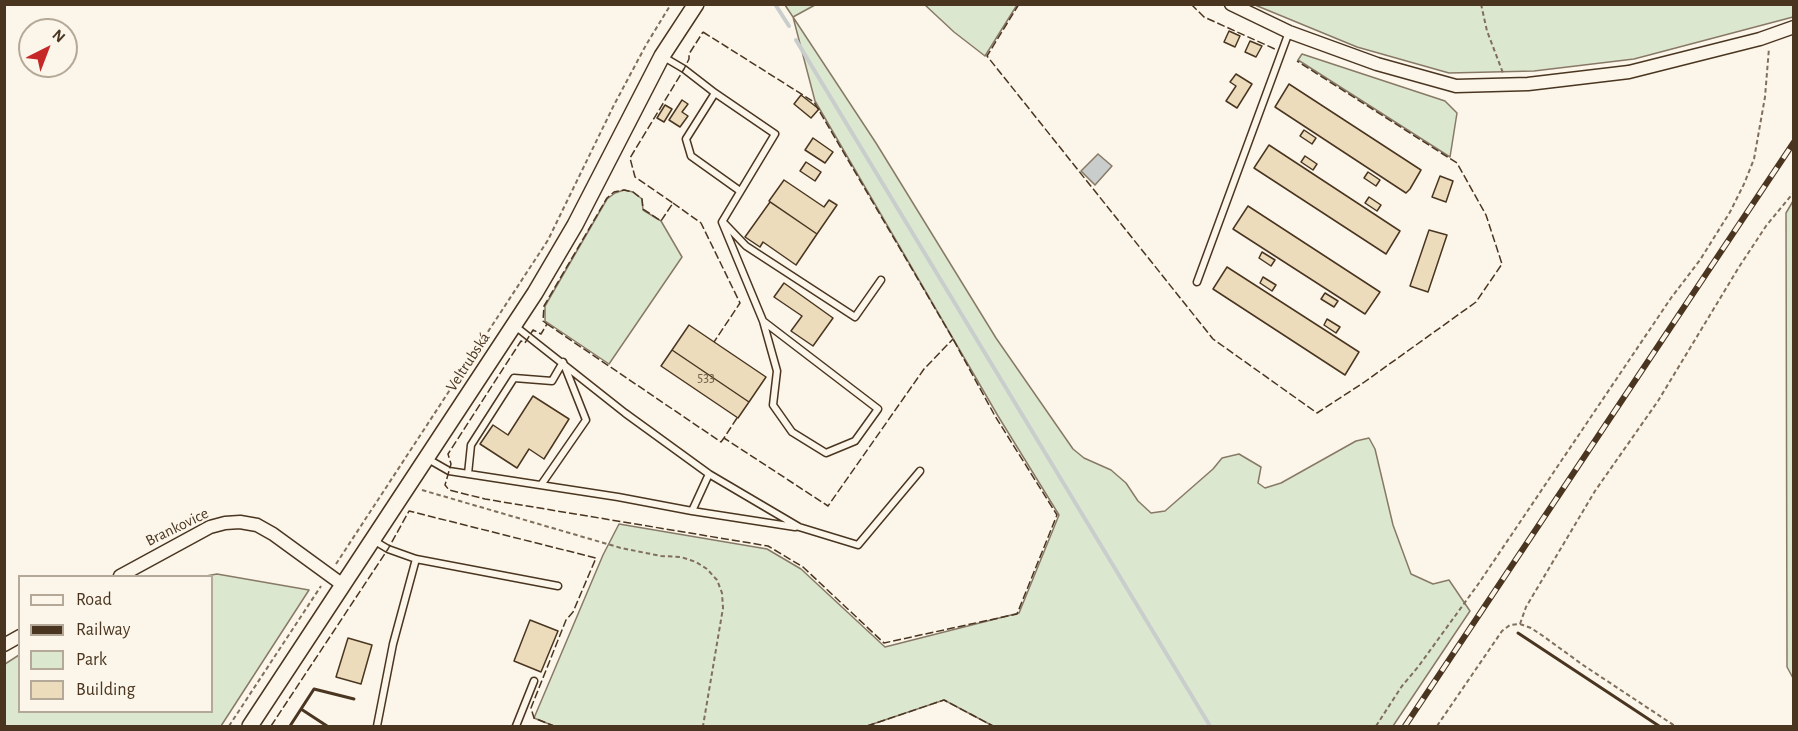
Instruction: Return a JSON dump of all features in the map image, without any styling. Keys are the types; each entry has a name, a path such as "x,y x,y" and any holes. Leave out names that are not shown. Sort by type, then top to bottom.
{"street":[{"name":"Veltrubská","path":"250,726 514,325 575,225 662,56 696,4"},
{"path":"1230,4 1289,32 1377,63 1455,86 1528,84 1629,72 1769,36 1794,27"},
{"name":"Brankovice","path":"122,575 210,527 240,522 256,525 273,534 343,585"},
{"path":"4,645 18,637"}],"lane":[{"path":"1197,282 1289,32"},
{"path":"662,56 775,134 723,222"},
{"path":"715,93 686,139 691,156 740,191"},
{"path":"723,222 746,246 855,317 881,280"},
{"path":"723,222 763,321 777,371 773,405 792,432 826,453 855,441 878,409 763,321"},
{"path":"514,325 625,413 709,474 799,527"},
{"path":"468,474 471,445 514,378 552,381 563,362"},
{"path":"541,485 586,420 563,362"},
{"path":"427,458 449,471 799,527 858,545 920,471"},
{"path":"692,511 709,474"},
{"path":"373,540 388,549 416,559 558,586"},
{"path":"378,726 393,644 416,559"},
{"path":"516,726 534,681"}],"path":[{"path":"229,726 548,240 634,66 671,4"},
{"path":"1481,4 1487,31 1504,76 1503,85"},
{"path":"1376,726 1402,686 1485,574 1671,298 1700,260 1730,212 1744,184 1756,151 1765,97 1769,36"},
{"path":"1520,624 1526,607 1595,491 1658,401 1766,226 1794,192"},
{"path":"408,486 605,543 661,556 681,557 696,561 707,569 717,580 722,593 723,608 703,726"},
{"path":"1437,726 1502,632 1510,625 1520,624 1531,628 1582,665 1675,726"}],"green space":[{"path":"1793,4 1793,17 1634,59 1534,71 1449,73 1357,47 1255,5"},
{"path":"785,5 815,5 793,17"},
{"path":"925,5 1017,5 985,56"},
{"path":"793,17 876,143 996,338 1073,449 1084,458 1111,470 1126,483 1138,501 1151,513 1165,511 1213,469 1222,458 1239,454 1261,467 1258,483 1265,488 1281,483 1356,441 1369,438 1375,449 1393,525 1411,574 1433,584 1449,580 1470,611 1393,726 993,726 944,700 867,726 554,726 534,718 603,555 619,524 767,549 801,569 885,647 1019,613 1059,515 998,416 815,101"},
{"path":"1302,54 1445,101 1457,113 1450,157 1298,60"},
{"path":"624,190 633,192 642,199 643,210 661,221 682,257 609,364 545,321 545,306 607,199"},
{"path":"1793,201 1793,678 1787,667 1786,213"},
{"path":"217,574 309,590 221,726 5,726 5,664 18,656 18,713 213,713 212,575"}],"shaded area":[{"path":"1098,154 1112,166 1095,185 1081,171"}],"building":[{"path":"1229,31 1240,36 1235,47 1224,42"},
{"path":"1250,41 1262,46 1256,57 1245,52"},
{"path":"1236,74 1252,84 1237,108 1226,101 1236,86 1230,82"},
{"path":"1289,84 1421,170 1410,189 1406,193 1275,107"},
{"path":"801,95 819,109 811,118 794,104"},
{"path":"682,100 688,104 682,112 688,116 680,127 669,120"},
{"path":"665,105 672,109 664,122 657,118"},
{"path":"1304,130 1316,138 1312,144 1300,136"},
{"path":"813,138 833,152 825,163 805,150"},
{"path":"1269,145 1400,231 1386,254 1254,168"},
{"path":"1305,156 1317,164 1313,170 1301,162"},
{"path":"806,162 821,172 815,181 800,171"},
{"path":"1368,172 1380,180 1376,186 1364,178"},
{"path":"1440,176 1453,181 1446,202 1432,197"},
{"path":"784,180 824,207 829,200 837,205 817,234 769,201"},
{"path":"1369,197 1381,205 1377,211 1365,203"},
{"path":"770,202 817,234 796,265 763,242 760,247 745,237"},
{"path":"1248,206 1380,292 1365,314 1233,229"},
{"path":"1429,230 1447,235 1428,292 1410,286"},
{"path":"1262,252 1275,260 1271,266 1259,258"},
{"path":"1227,267 1359,352 1345,375 1213,289"},
{"path":"1263,277 1276,285 1272,291 1260,283"},
{"path":"784,283 833,318 813,346 791,331 802,316 774,297"},
{"path":"1325,293 1338,301 1334,307 1321,299"},
{"path":"1327,319 1340,327 1336,333 1324,325"},
{"path":"689,325 766,377 749,402 672,350"},
{"path":"672,350 749,402 738,418 661,366"},
{"path":"533,396 569,419 544,459 529,449 517,468 480,444 493,425 508,435"},
{"path":"530,620 558,631 541,672 514,661"},
{"path":"348,638 372,645 361,684 336,677"}],"waterway":[{"path":"775,4 789,26"},
{"path":"796,40 1210,726"}],"railway":[{"path":"1405,726 1794,142"}],"fence":[{"path":"1019,4 987,56 1213,339 1317,413 1476,302 1502,264 1486,215 1457,163 1297,61"},
{"path":"1191,4 1204,17 1277,50"},
{"path":"703,32 814,102 953,339 995,416 1057,515 1017,614 884,643 803,567 768,546 485,499 449,490 445,485 451,464 448,454 521,341 525,343 533,330 541,334 547,324 543,321 544,306 607,198 614,192 624,190 633,192 642,199 643,209 661,221 673,203 635,177 630,158 684,69 689,54 703,32"},
{"path":"673,203 701,223 740,303 714,342"},
{"path":"547,324 721,442 724,438"},
{"path":"737,418 724,438 828,506 924,369 953,339"},
{"path":"271,726 388,549 409,511 596,558 573,612 566,620 531,708 534,718 554,726"},
{"path":"867,726 944,700 993,726"}],"wall":[{"path":"1518,633 1659,726"},
{"path":"290,726 314,689 354,699"},
{"path":"301,709 327,726"}]}
